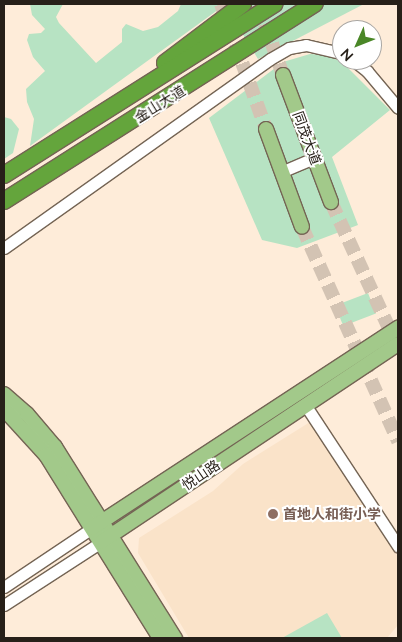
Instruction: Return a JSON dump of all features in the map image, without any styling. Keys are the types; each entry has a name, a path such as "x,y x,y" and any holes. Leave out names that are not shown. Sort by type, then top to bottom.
{"highway":[{"path":"102,115 126,91 243,4"},
{"name":"金山大道","path":"4,175 102,115 275,4"},
{"name":"金山大道","path":"4,201 315,4"}],"main road":[{"name":"同茂大道","path":"283,74 331,202"},
{"path":"266,129 302,227"},
{"name":"悦山路","path":"98,524 398,328"},
{"name":"悦山路","path":"107,538 398,344"},
{"path":"4,394 27,414 55,447 98,524 175,638"},
{"path":"4,409 46,455 98,524"},
{"path":"107,538 160,638"}],"street":[{"path":"4,248 270,59 290,48 306,45 332,51"},
{"path":"362,70 398,108"},
{"path":"281,172 314,158"},
{"path":"306,406 398,546"},
{"name":"悦山路","path":"4,587 98,524"},
{"name":"悦山路","path":"4,605 107,538"}],"shaded area":[{"name":"首地人和街小学","path":"310,422 398,557 398,625 387,638 189,638 138,553 139,538 213,491 243,464"}],"green space":[{"path":"30,4 63,4 56,17 59,23 96,63 122,42 122,29 126,24 143,31 158,27 178,11 181,4 226,4 30,146 34,119 27,102 26,89 45,71 33,57 27,40 29,34 41,33 45,29 32,15"},
{"path":"249,4 364,4 258,59 234,20"},
{"path":"310,54 326,55 332,58 332,70 350,70 390,110 332,157 358,225 297,248 262,240 209,118 283,62"},
{"path":"4,117 11,119 19,129 13,153 4,159"},
{"path":"368,293 376,314 343,326 335,306"},
{"path":"327,613 342,638 282,638"}],"tunnel":[{"path":"221,4 266,129"},
{"path":"258,4 283,75"},
{"path":"331,202 396,343"},
{"path":"302,227 398,441"}],"place":[{"name":"首地人和街小学","path":"273,514"}]}
